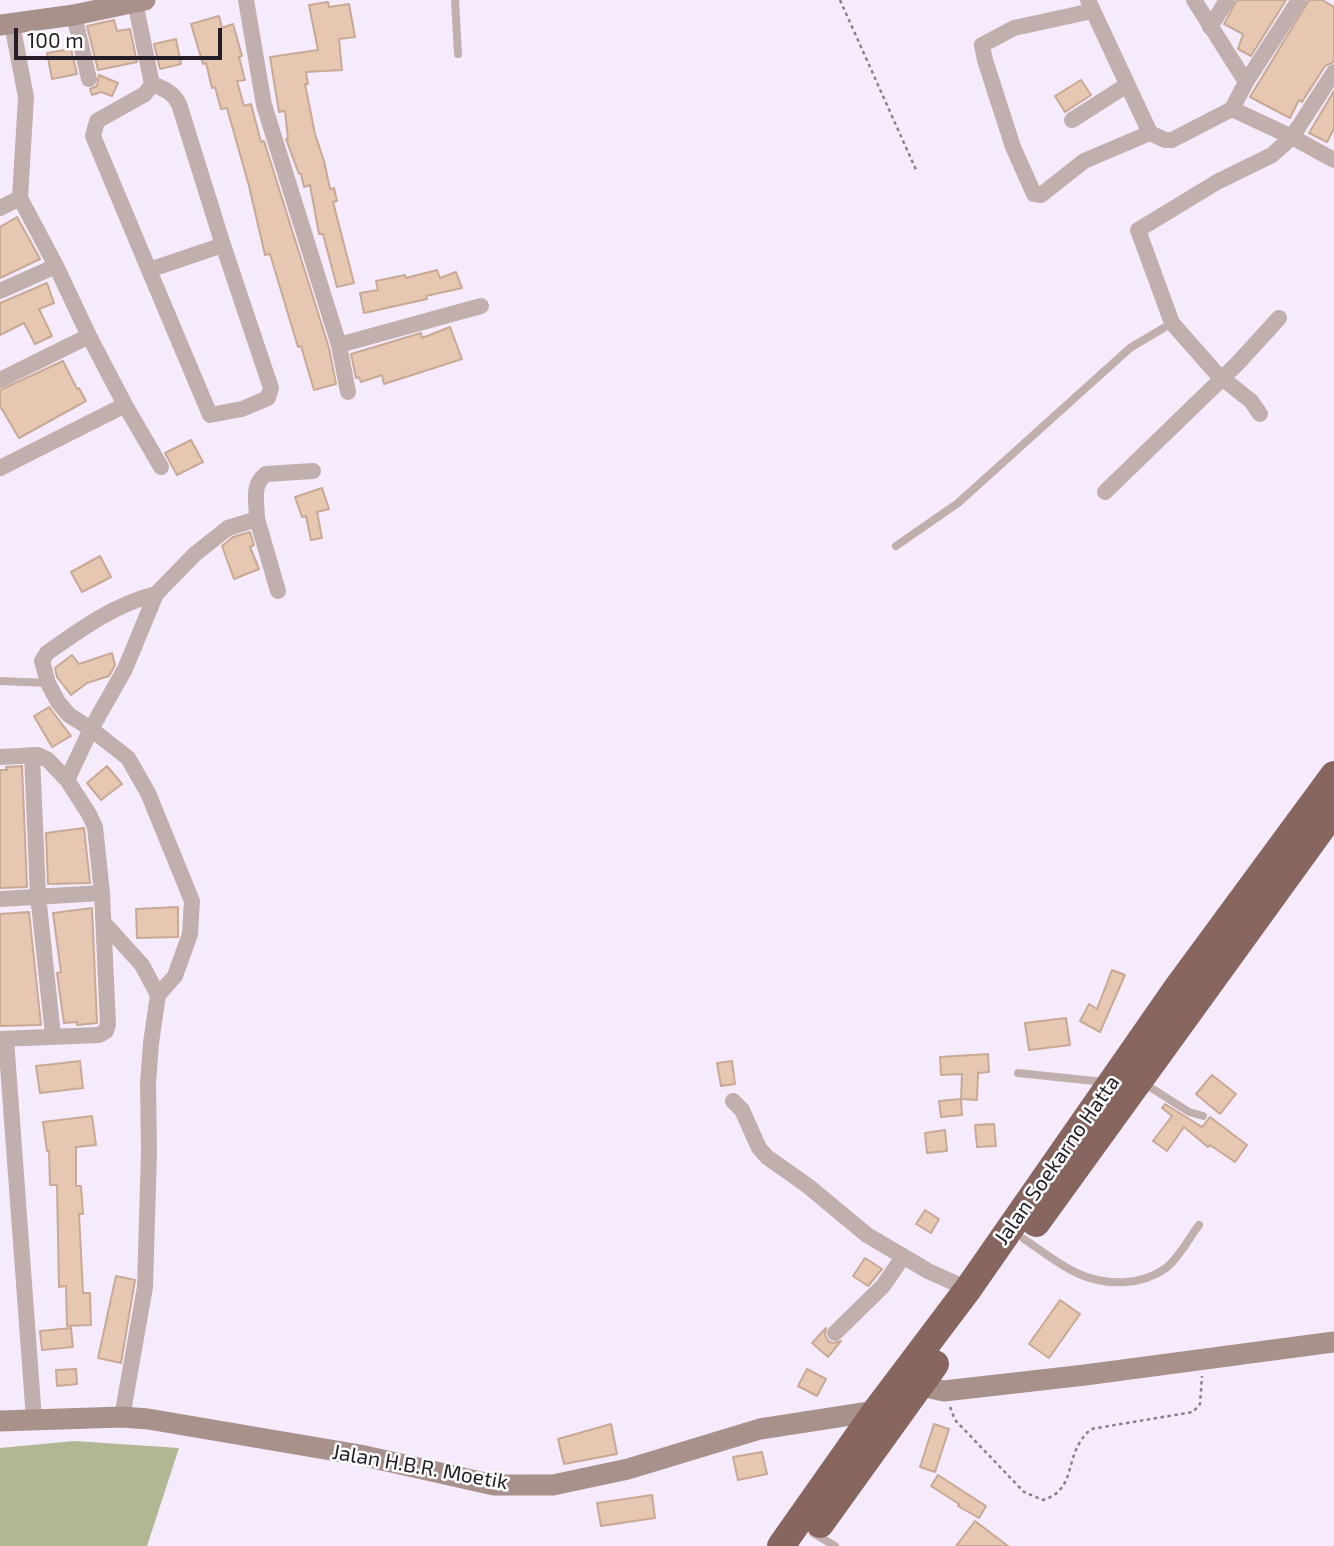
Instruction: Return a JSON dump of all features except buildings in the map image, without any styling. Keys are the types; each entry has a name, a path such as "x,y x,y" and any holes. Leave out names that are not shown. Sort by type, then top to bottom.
{"highway":[{"name":"Jalan Soekarno Hatta","path":"781,1546 876,1411 968,1289 1110,1082 1334,775"},
{"name":"Jalan Soekarno Hatta","path":"817,1542 932,1388 1024,1239 1334,811"}],"street":[{"path":"246,0 264,105 339,345 348,393"},
{"path":"1194,0 1246,82"},
{"path":"1210,26 1227,0"},
{"path":"1150,133 1084,161 1041,195 1034,194 1013,147 982,45 1014,28 1091,5 1150,133 1165,140 1172,140 1232,109 1246,82 1299,0"},
{"path":"152,85 167,90 180,104 271,388 268,398 242,409 210,415 93,136 97,121 145,93 152,85 140,1 79,9 6,24 26,97 20,198 125,405 161,467"},
{"path":"79,9 89,79"},
{"path":"1260,414 1251,401 1222,379 1172,323 1138,230 1217,182 1272,155 1292,137 1334,72"},
{"path":"1072,120 1127,85"},
{"path":"1232,109 1334,160"},
{"path":"0,208 20,198"},
{"path":"149,270 223,245"},
{"path":"0,291 56,266"},
{"path":"339,345 481,306"},
{"path":"1105,492 1222,379 1279,318"},
{"path":"0,380 89,336"},
{"path":"0,468 125,405"},
{"path":"278,591 257,519 256,488 265,474 313,471"},
{"path":"67,780 91,729 125,669 156,594 195,554 228,528 257,519"},
{"path":"122,1417 145,1287 150,1043 158,995 175,975 190,934 192,901 148,793 135,770 118,749 69,715 48,683 42,661 47,653 97,619 133,600 156,594"},
{"path":"32,755 38,895 53,1035"},
{"path":"0,757 32,755 48,760 67,780 89,814 95,828 104,923 108,1028 99,1035 3,1039 34,1419"},
{"path":"0,899 102,893"},
{"path":"104,923 142,965 158,995"},
{"path":"733,1101 747,1120 761,1152 808,1186 867,1235 903,1257 968,1289"},
{"path":"835,1334 883,1286 903,1257"},
{"path":"932,1388 1334,1342"},
{"name":"Jalan H.B.R. Moetik","path":"0,1421 122,1417 148,1419 360,1455 494,1485 553,1485 628,1469 760,1429 876,1411"}],"lane":[{"path":"455,0 458,54"},
{"path":"896,546 958,503 1130,348 1172,323"},
{"path":"0,681 48,683"},
{"path":"1018,1073 1110,1082"},
{"path":"1140,1080 1189,1112 1203,1116"},
{"path":"1024,1239 1077,1274 1101,1281 1133,1283 1147,1279 1168,1266 1199,1225"}],"path":[{"path":"841,0 917,172"},
{"path":"932,1388 955,1420 1024,1493 1043,1500 1054,1497 1065,1487 1071,1458 1091,1429 1193,1412 1198,1408 1203,1359"}],"green space":[{"path":"74,1441 179,1448 147,1546 0,1546 0,1448"}]}
